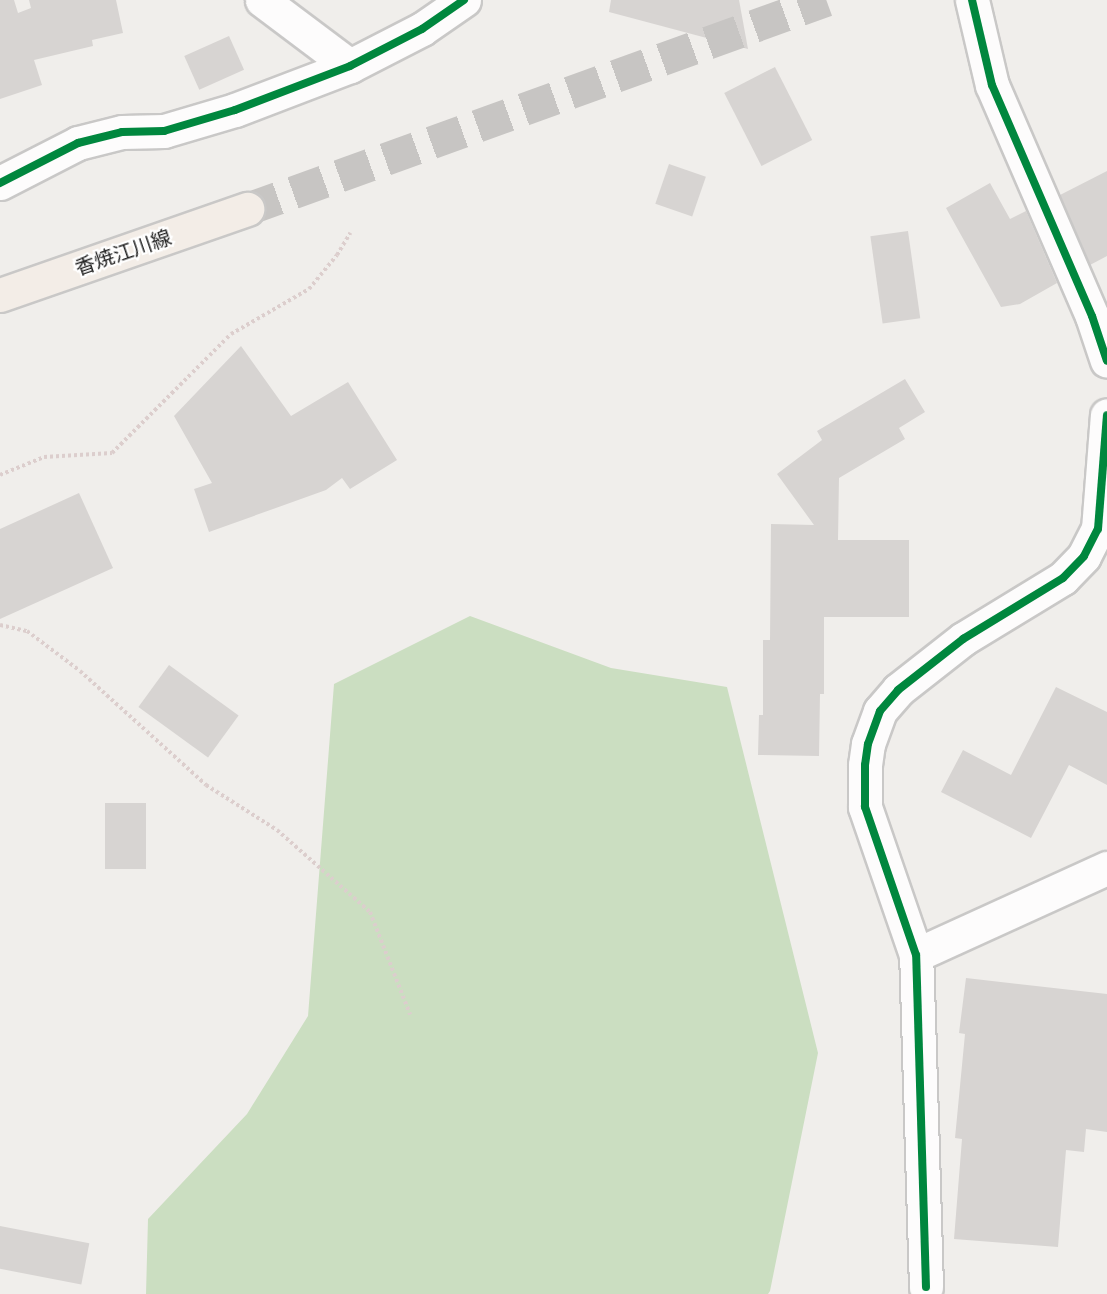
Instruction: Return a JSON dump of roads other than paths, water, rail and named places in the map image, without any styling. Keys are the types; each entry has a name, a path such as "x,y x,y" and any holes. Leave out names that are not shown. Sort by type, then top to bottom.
{"main road":[{"name":"香焼江川線","path":"0,295 247,209"}],"street":[{"path":"262,0 350,66"},
{"path":"0,183 78,143 122,132 164,131 235,110 350,66 422,29 464,0"},
{"path":"972,0 992,85 1092,316 1107,361"},
{"path":"926,1287 916,955 865,807 865,765 868,744 880,711 898,690 963,639 1063,578 1084,556 1098,529 1107,415"},
{"path":"916,955 1107,868"}],"tunnel":[{"path":"247,209 826,0"}]}
